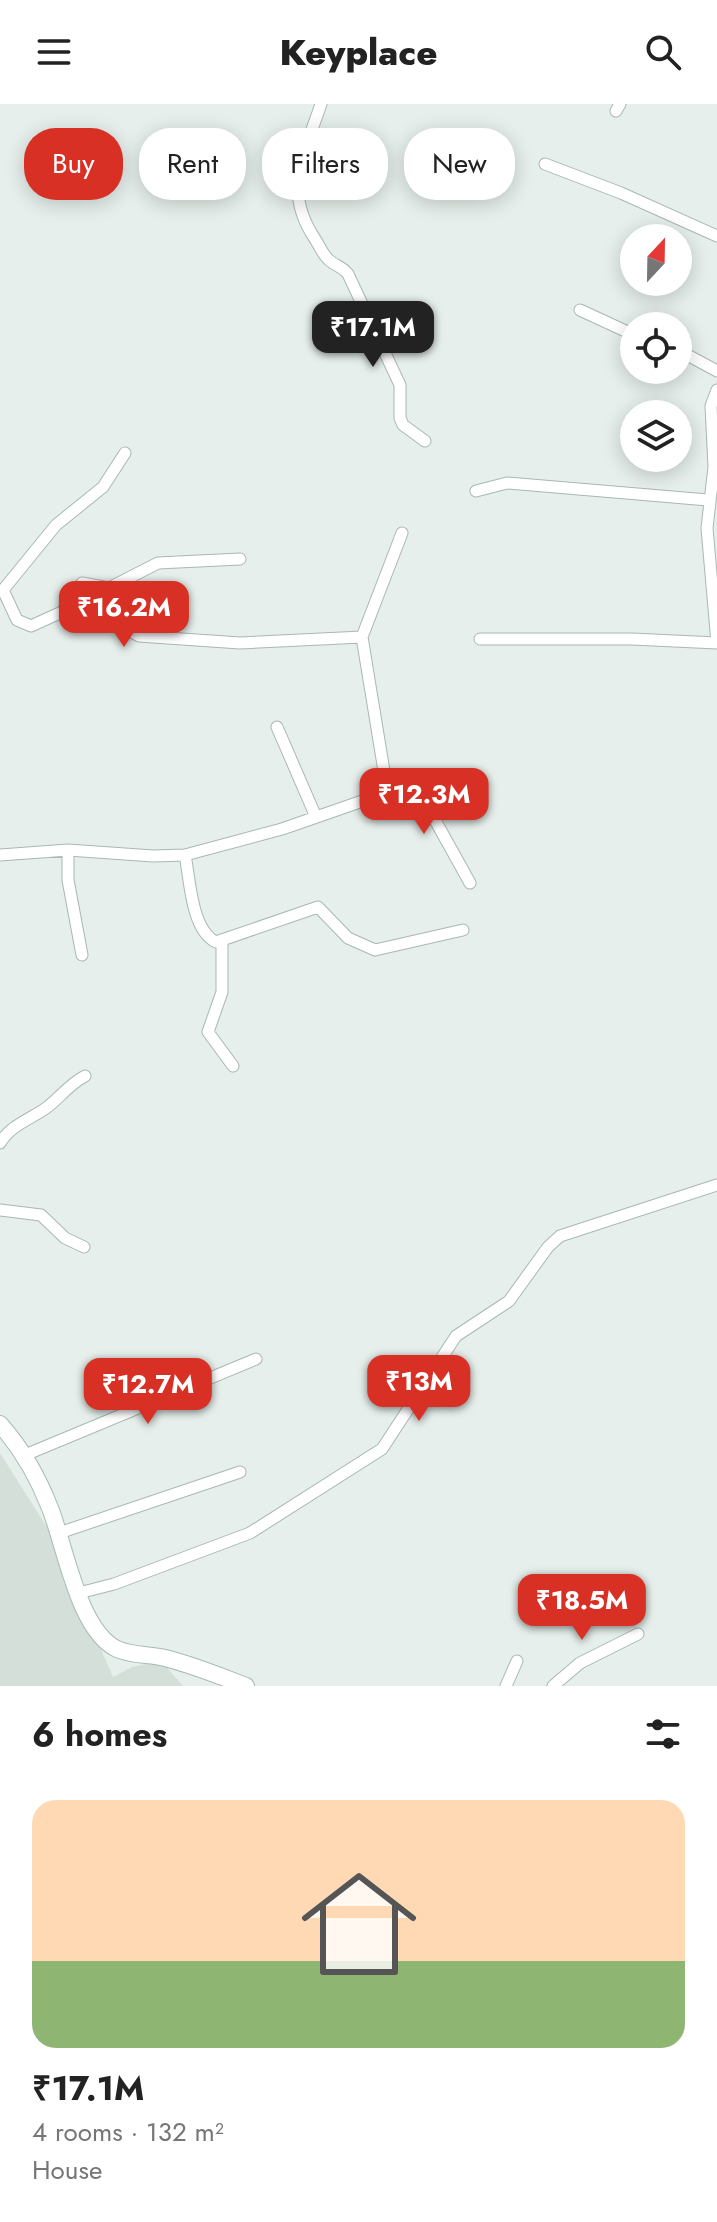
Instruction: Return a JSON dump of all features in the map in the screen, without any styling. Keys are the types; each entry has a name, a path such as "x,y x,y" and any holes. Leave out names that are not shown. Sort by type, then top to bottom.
{"street":[{"path":"321,104 297,179 295,190 300,210 330,262 343,267 348,274 400,385 400,418 425,441"},
{"path":"545,164 621,193 717,236"},
{"path":"580,310 620,329"},
{"path":"692,358 717,371"},
{"path":"480,639 632,639 717,643 708,500 714,467 711,406 717,390"},
{"path":"125,453 103,487 56,525 3,590 17,620 31,626 62,612 82,583 109,588 158,563 240,559"},
{"path":"476,491 507,483 708,500"},
{"path":"0,855 68,850 185,855 374,797 385,782 362,637 402,533"},
{"path":"109,588 106,604 121,626 139,636 240,643 362,637"},
{"path":"277,727 316,817"},
{"path":"385,782 425,802 470,883"},
{"path":"68,850 68,880 82,955"},
{"path":"185,855 203,930 208,938 222,942 318,907 348,938 375,950 463,930"},
{"path":"222,942 222,992 208,1032 233,1066"},
{"path":"0,1143 12,1128 44,1110 69,1084 85,1076"},
{"path":"79,1593 114,1584 250,1533 364,1462 389,1442 456,1336 509,1301 548,1247 560,1236 717,1185"},
{"path":"0,1210 41,1215 65,1238 84,1247"},
{"path":"25,1455 256,1359"},
{"path":"0,1424 25,1455 48,1502 79,1593 97,1630 116,1649 165,1658 246,1686"},
{"path":"59,1533 240,1472"},
{"path":"553,1686 580,1663 638,1634"},
{"path":"506,1686 517,1661"}],"shaded area":[{"path":"0,1453 50,1532 113,1677 132,1667 161,1661 183,1686 0,1686"}]}
